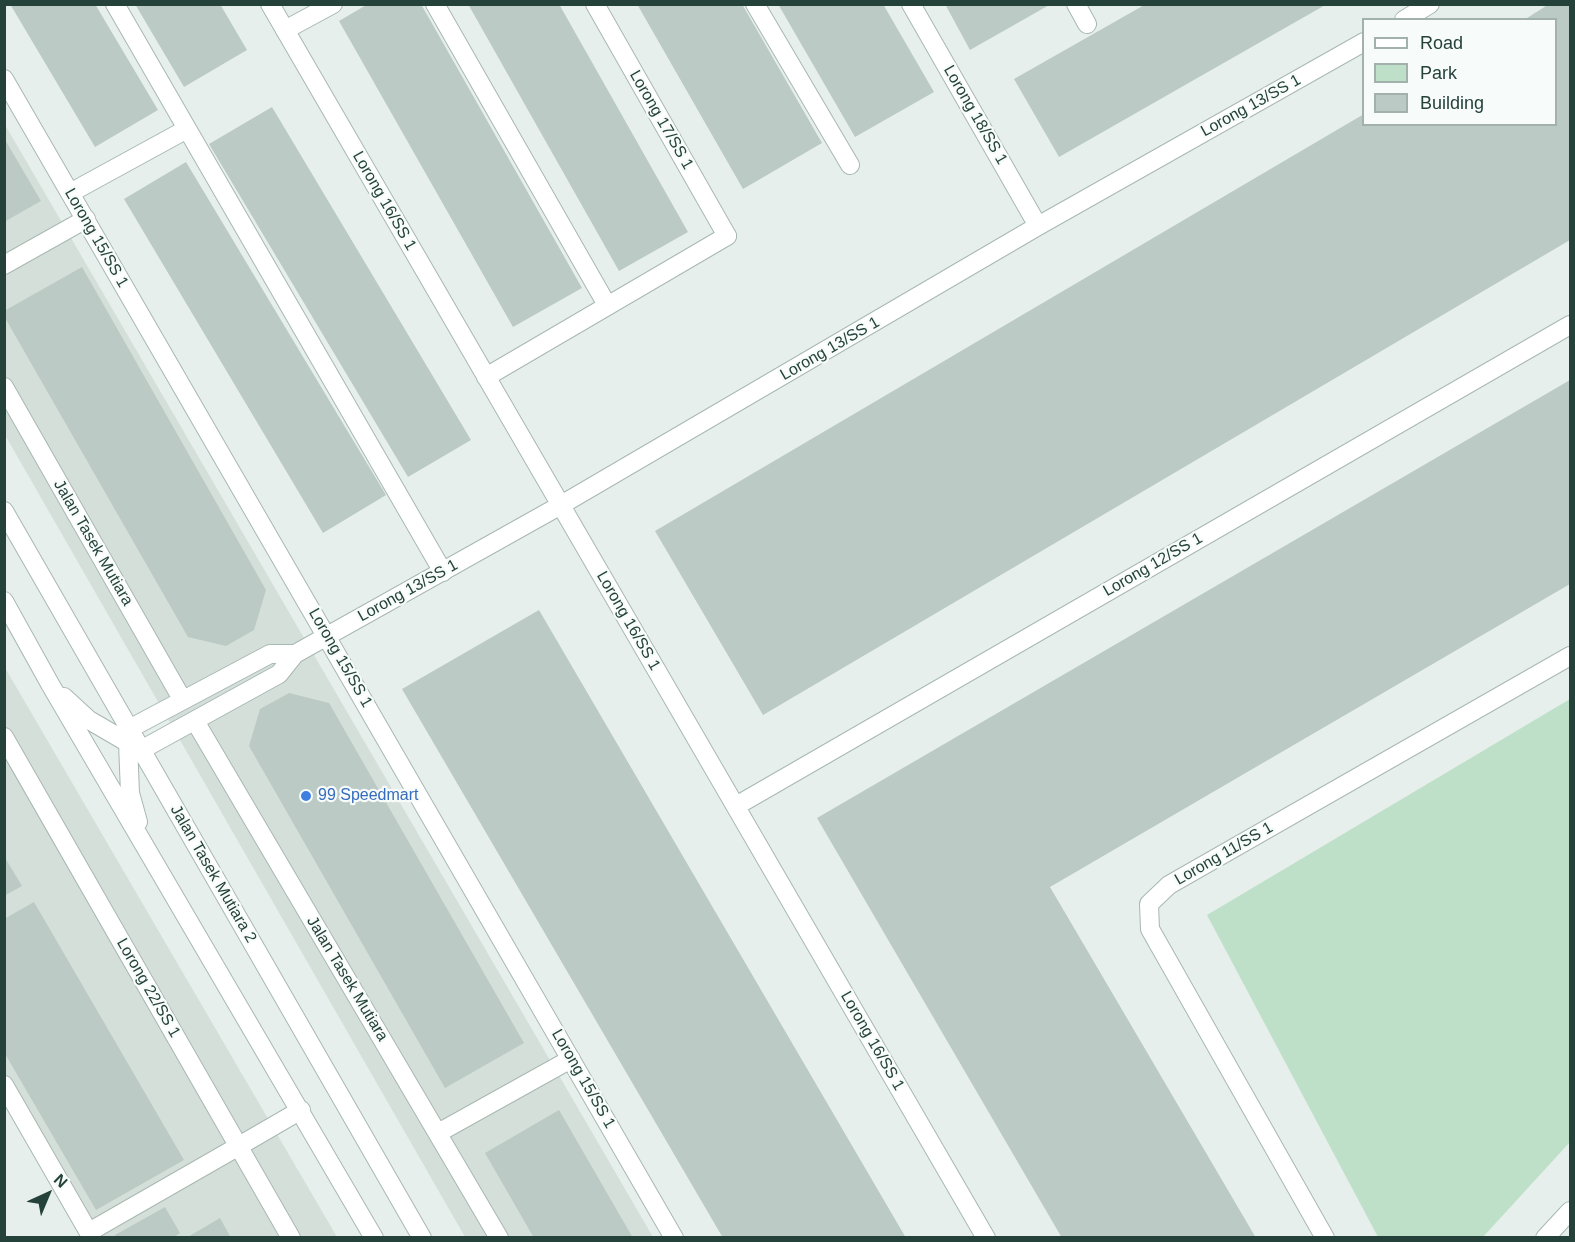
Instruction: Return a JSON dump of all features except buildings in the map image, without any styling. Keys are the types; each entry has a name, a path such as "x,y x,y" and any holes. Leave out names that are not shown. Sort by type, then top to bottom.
{"street":[{"path":"115,4 443,572"},
{"name":"Lorong 16/SS 1","path":"270,4 986,1238"},
{"path":"285,30 333,4"},
{"path":"435,4 607,305 486,377"},
{"name":"Lorong 17/SS 1","path":"595,4 728,236 607,305"},
{"path":"755,4 849,165"},
{"name":"Lorong 18/SS 1","path":"911,4 1038,226"},
{"path":"1076,4 1087,24"},
{"path":"1407,18 1430,4"},
{"name":"Lorong 13/SS 1","path":"133,741 195,721 279,674 295,654 561,505 1038,226 1362,43"},
{"name":"Lorong 15/SS 1","path":"4,79 674,1238"},
{"path":"70,193 186,129"},
{"path":"4,265 86,219"},
{"name":"Lorong 12/SS 1","path":"736,806 1570,325"},
{"name":"Jalan Tasek Mutiara","path":"4,387 183,699"},
{"name":"Jalan Tasek Mutiara 2","path":"4,511 133,741 422,1238"},
{"path":"4,601 50,684 374,1238"},
{"name":"Lorong 13/SS 1","path":"133,741 183,699 270,654 295,654"},
{"name":"Lorong 11/SS 1","path":"1325,1238 1150,929 1149,904 1169,885 1570,656"},
{"path":"50,684 89,720 133,741 130,793 144,845"},
{"name":"Jalan Tasek Mutiara","path":"195,721 499,1238"},
{"name":"Lorong 22/SS 1","path":"4,738 291,1238"},
{"path":"438,1133 571,1059"},
{"path":"4,1085 91,1235 301,1110"},
{"path":"1545,1238 1570,1211"}],"shaded area":[{"path":"4,123 653,1237 465,1237 5,435"},
{"path":"4,666 337,1237 83,1237 5,1102"}],"green space":[{"path":"1570,699 1570,1142 1483,1237 1378,1237 1207,915"}],"place":[{"name":"99 Speedmart","path":"306,796"}]}
